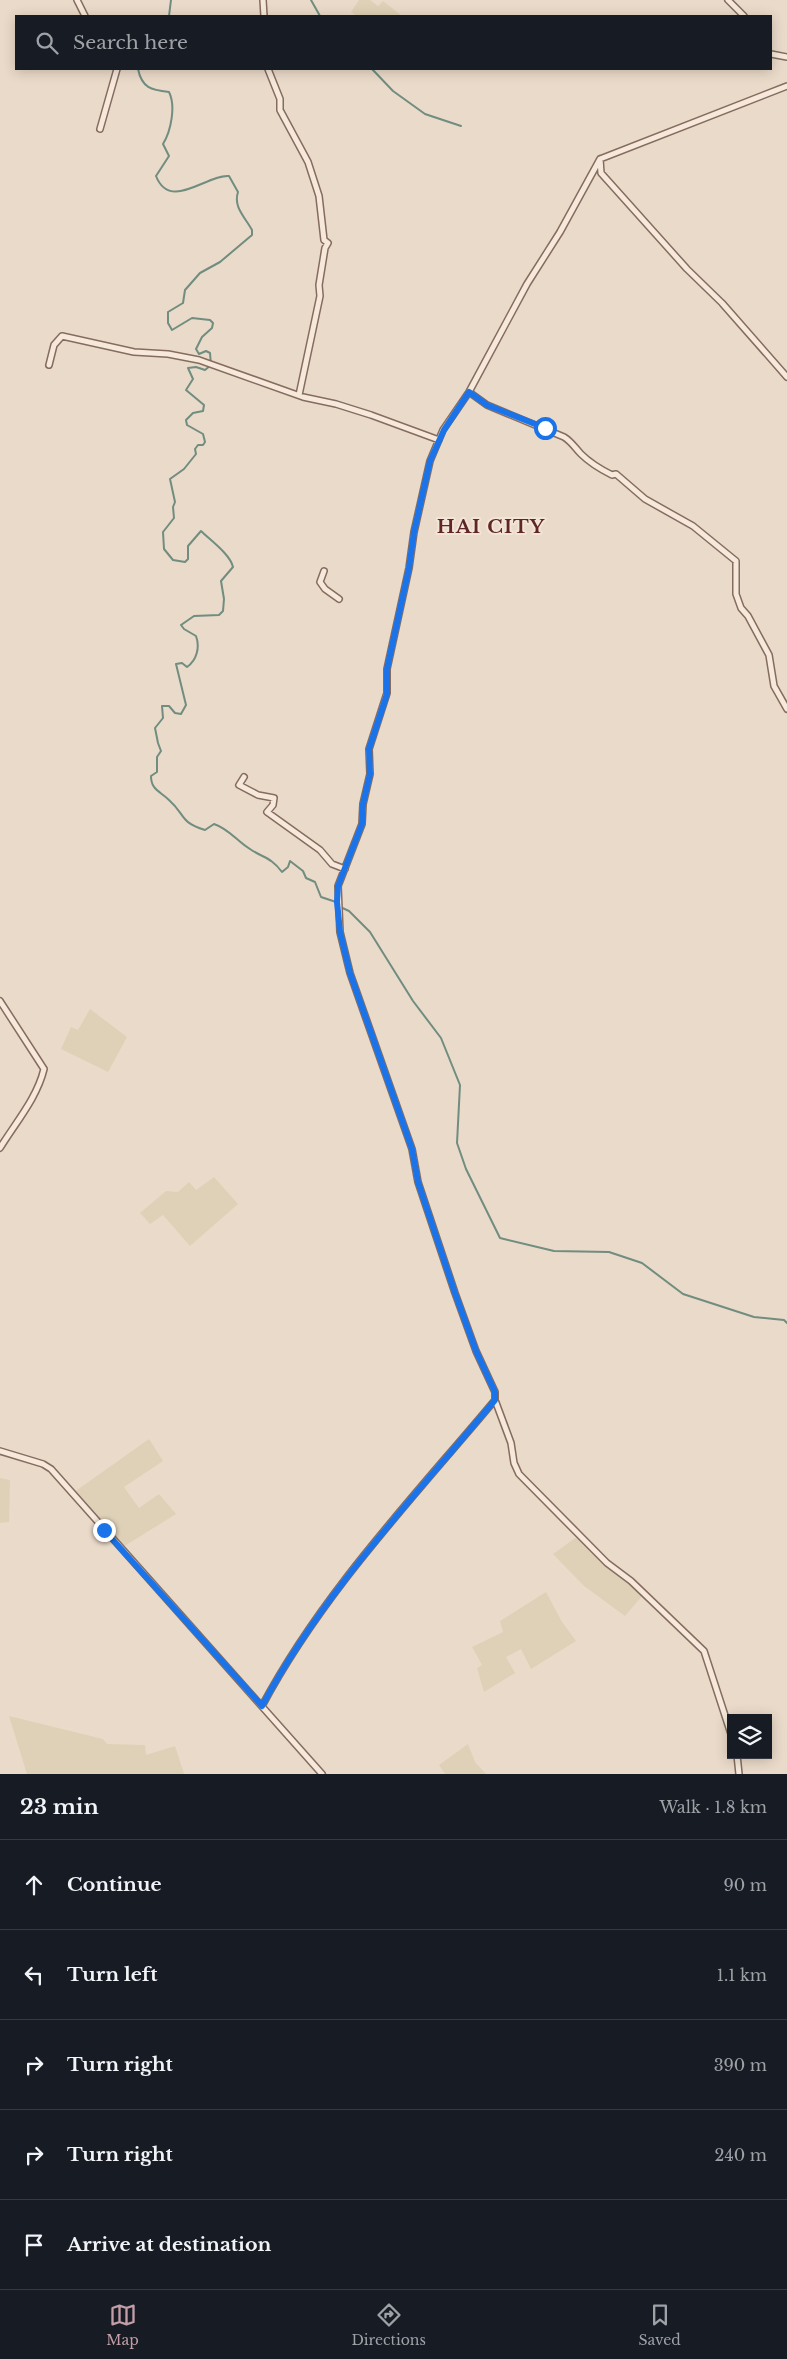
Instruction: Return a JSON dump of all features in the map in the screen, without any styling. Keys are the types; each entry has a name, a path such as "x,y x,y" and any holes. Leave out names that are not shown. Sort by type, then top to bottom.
{"street":[{"path":"78,0 85,15"},
{"path":"263,0 264,15"},
{"path":"728,0 743,15"},
{"path":"772,54 787,57"},
{"path":"100,129 117,70"},
{"path":"268,70 280,99 280,110 308,162 319,196 324,240 328,243 319,284 320,296 308,360 299,395"},
{"path":"727,1722 704,1651 631,1581 607,1563 519,1474 514,1463 511,1443 495,1400 495,1392 476,1351 455,1293 418,1182 412,1149 350,973 340,932 337,902 338,886 362,824 363,804 370,774 369,749 387,694 387,669 409,568 414,532 430,461 439,440 469,392 527,284 560,232 600,160 787,86"},
{"path":"600,160 601,173 688,269 722,303 787,377"},
{"path":"49,365 54,345 62,336 134,352 168,354 199,360 299,395 362,412 439,440"},
{"path":"469,392 487,405 518,416 569,440 589,460 605,472 612,475 616,474 645,499 693,526 736,561 736,594 741,608 748,616 769,655 774,686 787,709"},
{"path":"324,571 320,582 325,589 339,599"},
{"path":"244,777 238,785 258,795 274,798 273,805 266,812 320,850 332,864 345,869"},
{"path":"0,1001 44,1068 40,1084 32,1100 0,1148"},
{"path":"262,1706 298,1643 339,1588 495,1400"},
{"path":"0,1450 43,1464 51,1469 322,1774"},
{"path":"737,1759 739,1774"}],"shaded area":[{"path":"359,0 370,0 378,6 383,1 401,15 356,15 351,12"},
{"path":"90,1009 127,1037 108,1072 61,1049 71,1027 78,1030"},
{"path":"214,1177 238,1204 190,1246 163,1215 150,1224 140,1213 166,1191 178,1192 189,1182 196,1190"},
{"path":"149,1439 163,1461 124,1487 139,1508 159,1494 176,1514 118,1550 70,1495"},
{"path":"0,1478 10,1480 9,1522 0,1523"},
{"path":"578,1536 642,1596 625,1616 584,1586 553,1554"},
{"path":"546,1592 562,1622 576,1641 531,1669 521,1649 506,1657 515,1673 484,1692 477,1668 482,1665 472,1647 503,1632 500,1621"},
{"path":"9,1716 103,1739 107,1744 145,1745 146,1755 175,1746 184,1774 27,1774"},
{"path":"468,1744 475,1762 486,1774 445,1774 439,1765"}],"waterway":[{"path":"169,15 171,0"},
{"path":"311,0 319,15"},
{"path":"138,70 142,80 148,87 169,92 171,98 172,118 163,144 169,156 156,176 162,186 170,191 179,191 190,189 210,180 229,176 238,192 237,202 240,212 252,230 252,235 220,262 200,273 185,290 183,303 168,312 168,323 172,330 192,318 210,320 213,323 212,328 202,337 196,349 199,354 206,351 210,353 211,365 205,370 196,367 188,368 193,379 186,390 204,405 203,411 193,413 186,420 187,425 203,434 205,442 203,445 198,445 195,449 196,454 184,469 170,479 175,502 173,507 174,518 163,532 164,549 173,560 185,562 188,559 188,546 201,531 224,552 233,567 221,581 224,599 223,611 219,615 194,616 181,625 196,636 198,649 193,661 187,667 182,663 176,664 186,705 181,714 175,713 169,706 162,706 163,718 155,728 161,751 157,757 157,772 151,776 151,781 157,790 191,824 205,830 214,824 219,826 270,861 282,872 288,867 290,861 303,871 306,878 315,882 321,897 336,902 336,905 349,911 370,932 413,1001 441,1038 460,1085 457,1143 466,1169 500,1238 554,1251 609,1252 642,1263 683,1294 754,1317 784,1320 787,1323"},
{"path":"373,70 393,91 425,114 461,126"}],"district":[{"name":"HAI CITY","path":"491,526"}],"route":[{"path":"104,1530 262,1706 298,1643 339,1588 404,1507 495,1400 495,1392 476,1351 455,1293 418,1182 412,1149 350,973 340,932 337,902 338,886 345,869 345,864 349,859 362,824 363,804 370,774 369,749 387,694 387,669 430,461 444,430 469,392 487,405 545,428"}]}
